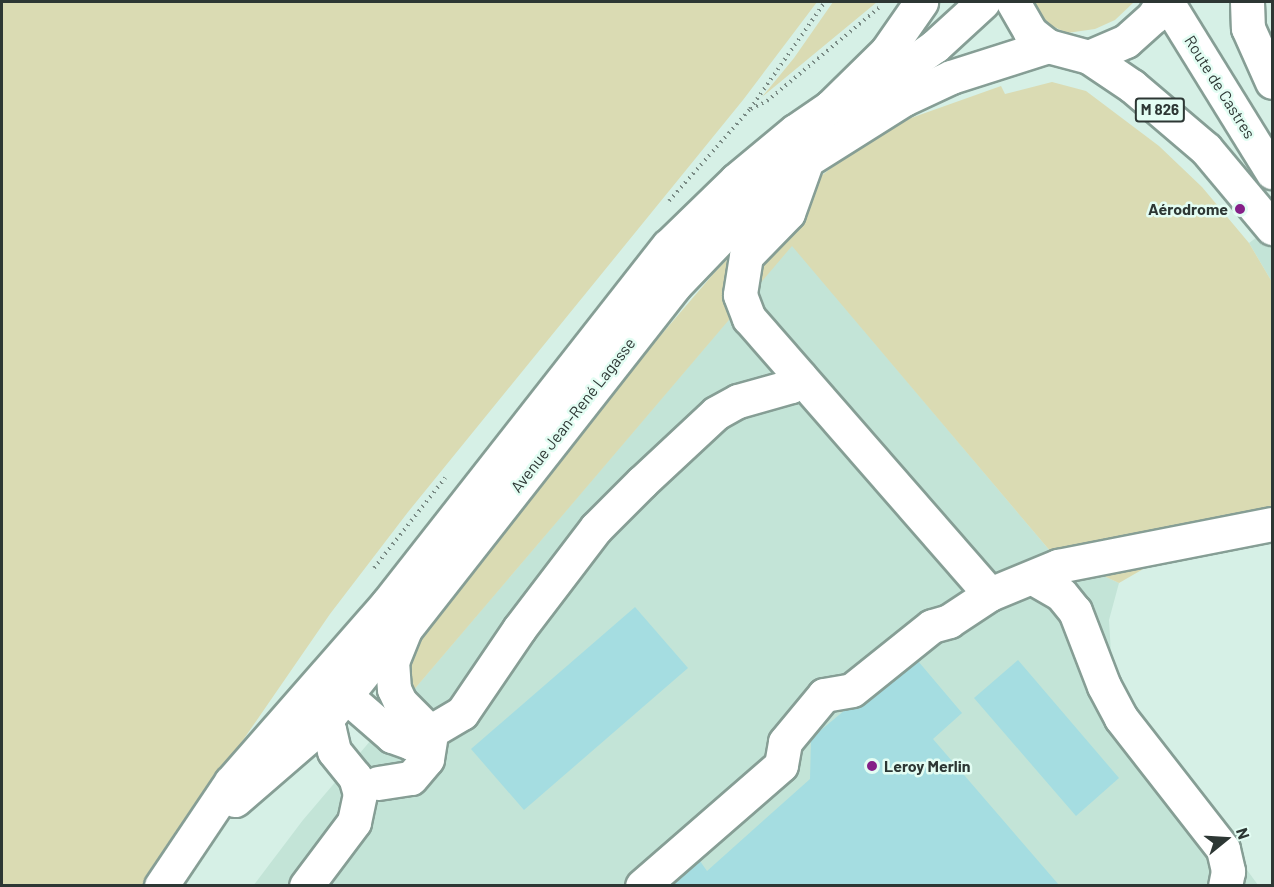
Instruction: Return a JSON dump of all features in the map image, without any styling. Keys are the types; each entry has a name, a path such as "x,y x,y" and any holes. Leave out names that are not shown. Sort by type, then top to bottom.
{"street":[{"path":"830,107 887,51 921,2"},
{"path":"830,107 887,80 935,46 983,2"},
{"path":"1013,2 1030,32 1048,46 1089,57 1126,41 1153,17 1162,2"},
{"name":"Route de Castres","path":"1167,2 1272,172"},
{"path":"1246,2 1251,36 1272,82"},
{"name":"Avenue Jean-René Lagasse","path":"161,885 231,782 346,696 377,656 406,628 673,287 748,209 807,160 862,122 926,88 1048,46"},
{"name":"M 826","path":"1089,57 1132,86 1206,148 1272,228"},
{"name":"Avenue Jean-René Lagasse","path":"317,719 387,604 668,246 736,180 830,107"},
{"path":"807,160 788,213 746,256 741,272 740,295 749,318 990,594"},
{"path":"346,696 392,736 411,743 462,713 519,629 597,528 642,482 716,413 738,401 790,386 800,377"},
{"path":"642,885 781,765 785,742 824,695 852,690 932,626 950,621 990,594 1058,566 1272,524"},
{"path":"1033,578 1061,594 1075,611 1104,686 1121,718 1223,849 1228,871 1225,885"},
{"path":"406,628 392,661 394,689 400,702 431,733"},
{"path":"317,719 347,740 368,762 378,783 377,812 369,833 330,885"},
{"path":"306,885 354,822 360,808 355,777 334,751 317,719"},
{"path":"378,783 411,778 427,759 431,733"}],"path":[{"path":"750,109 767,101 886,2"}],"shaded area":[{"path":"2,2 817,2 743,100 408,512 330,614 143,885 2,886"},
{"path":"833,2 877,2 762,97 794,58"},
{"path":"1032,2 1134,2 1115,20 1095,29 1067,33 1046,23"},
{"path":"1052,82 1086,91 1159,146 1202,187 1249,243 1272,282 1272,533 1171,553 1119,583 1051,552 792,246 412,692 406,683 406,666 418,644 637,363 715,272 765,221 856,148 911,118 1001,86 1005,94"},
{"path":"1272,226 1272,282 1249,243"},
{"path":"792,245 1051,552 1119,583 1109,620 1113,687 1258,885 253,886 303,820"}],"building":[{"path":"635,607 688,668 524,810 471,749"},
{"path":"1018,660 1119,778 1076,816 974,698"},
{"name":"Leroy Merlin","path":"918,661 962,713 933,739 1059,885 671,885 700,861 707,871 810,779 811,740 815,735 845,710 864,705"}],"place":[{"name":"Aérodrome","path":"1240,209"},
{"name":"Leroy Merlin","path":"872,766"}]}
